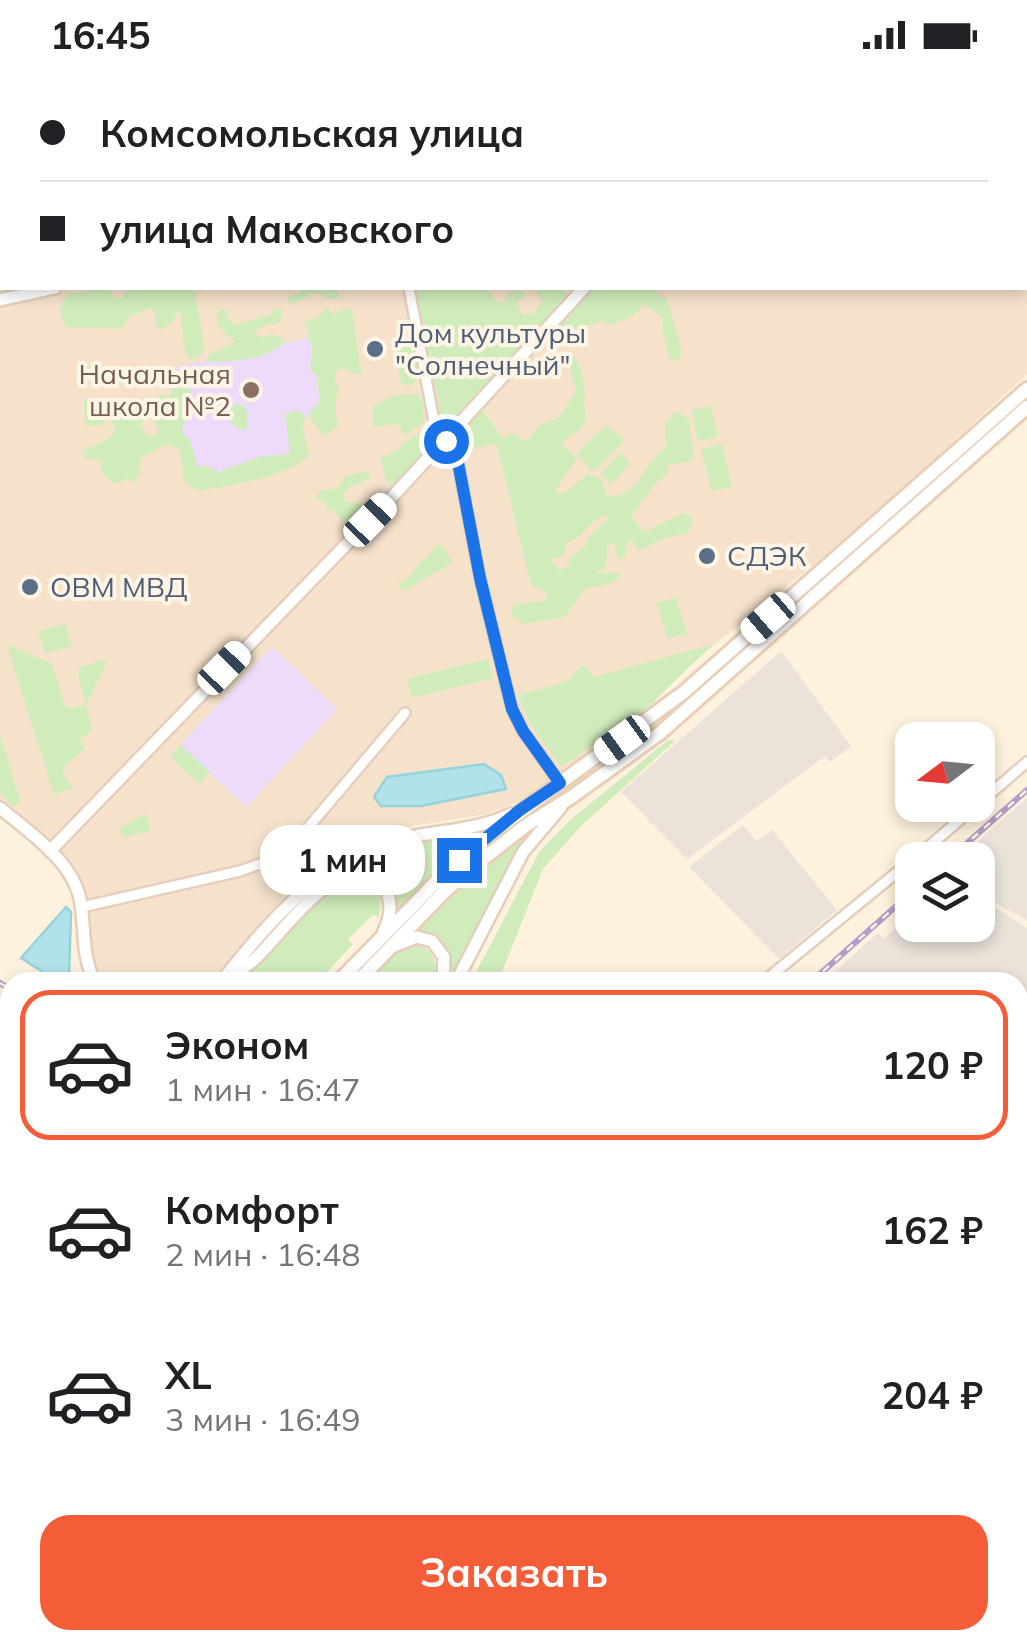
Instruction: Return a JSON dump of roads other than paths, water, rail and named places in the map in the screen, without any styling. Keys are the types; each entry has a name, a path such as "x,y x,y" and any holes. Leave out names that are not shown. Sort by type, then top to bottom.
{"main road":[{"path":"364,972 436,882 520,810 684,692 1027,389"},
{"path":"350,972 525,826 573,796 693,706 1027,408"}],"street":[{"path":"0,300 46,290"},
{"path":"409,290 442,444 456,452 480,578 517,720 560,783"},
{"path":"50,851 442,444 582,290"},
{"path":"82,907 240,871 285,855 405,713"},
{"path":"934,842 1027,762"},
{"path":"461,972 523,852 573,796"},
{"path":"0,808 50,851 70,874 82,907 86,963 90,972"},
{"path":"230,972 281,911 334,867 384,844 489,822 520,810"},
{"path":"236,972 255,960 318,894 352,872 374,874 388,892 392,910 384,944 417,938 432,940 444,958 443,972"},
{"path":"775,972 895,875"}],"water":[{"path":"484,764 501,775 506,789 421,806 381,806 374,797 387,777"},
{"path":"66,907 71,912 69,972 43,972 21,958"}],"railway":[{"path":"968,842 1027,790"},
{"path":"822,972 895,907"}],"place":[{"name":"Дом культуры \"Солнечный\"","path":"375,349"},
{"name":"Начальная школа №2","path":"251,390"},
{"name":"СДЭК","path":"707,556"},
{"name":"ОВМ МВД","path":"30,587"}]}
